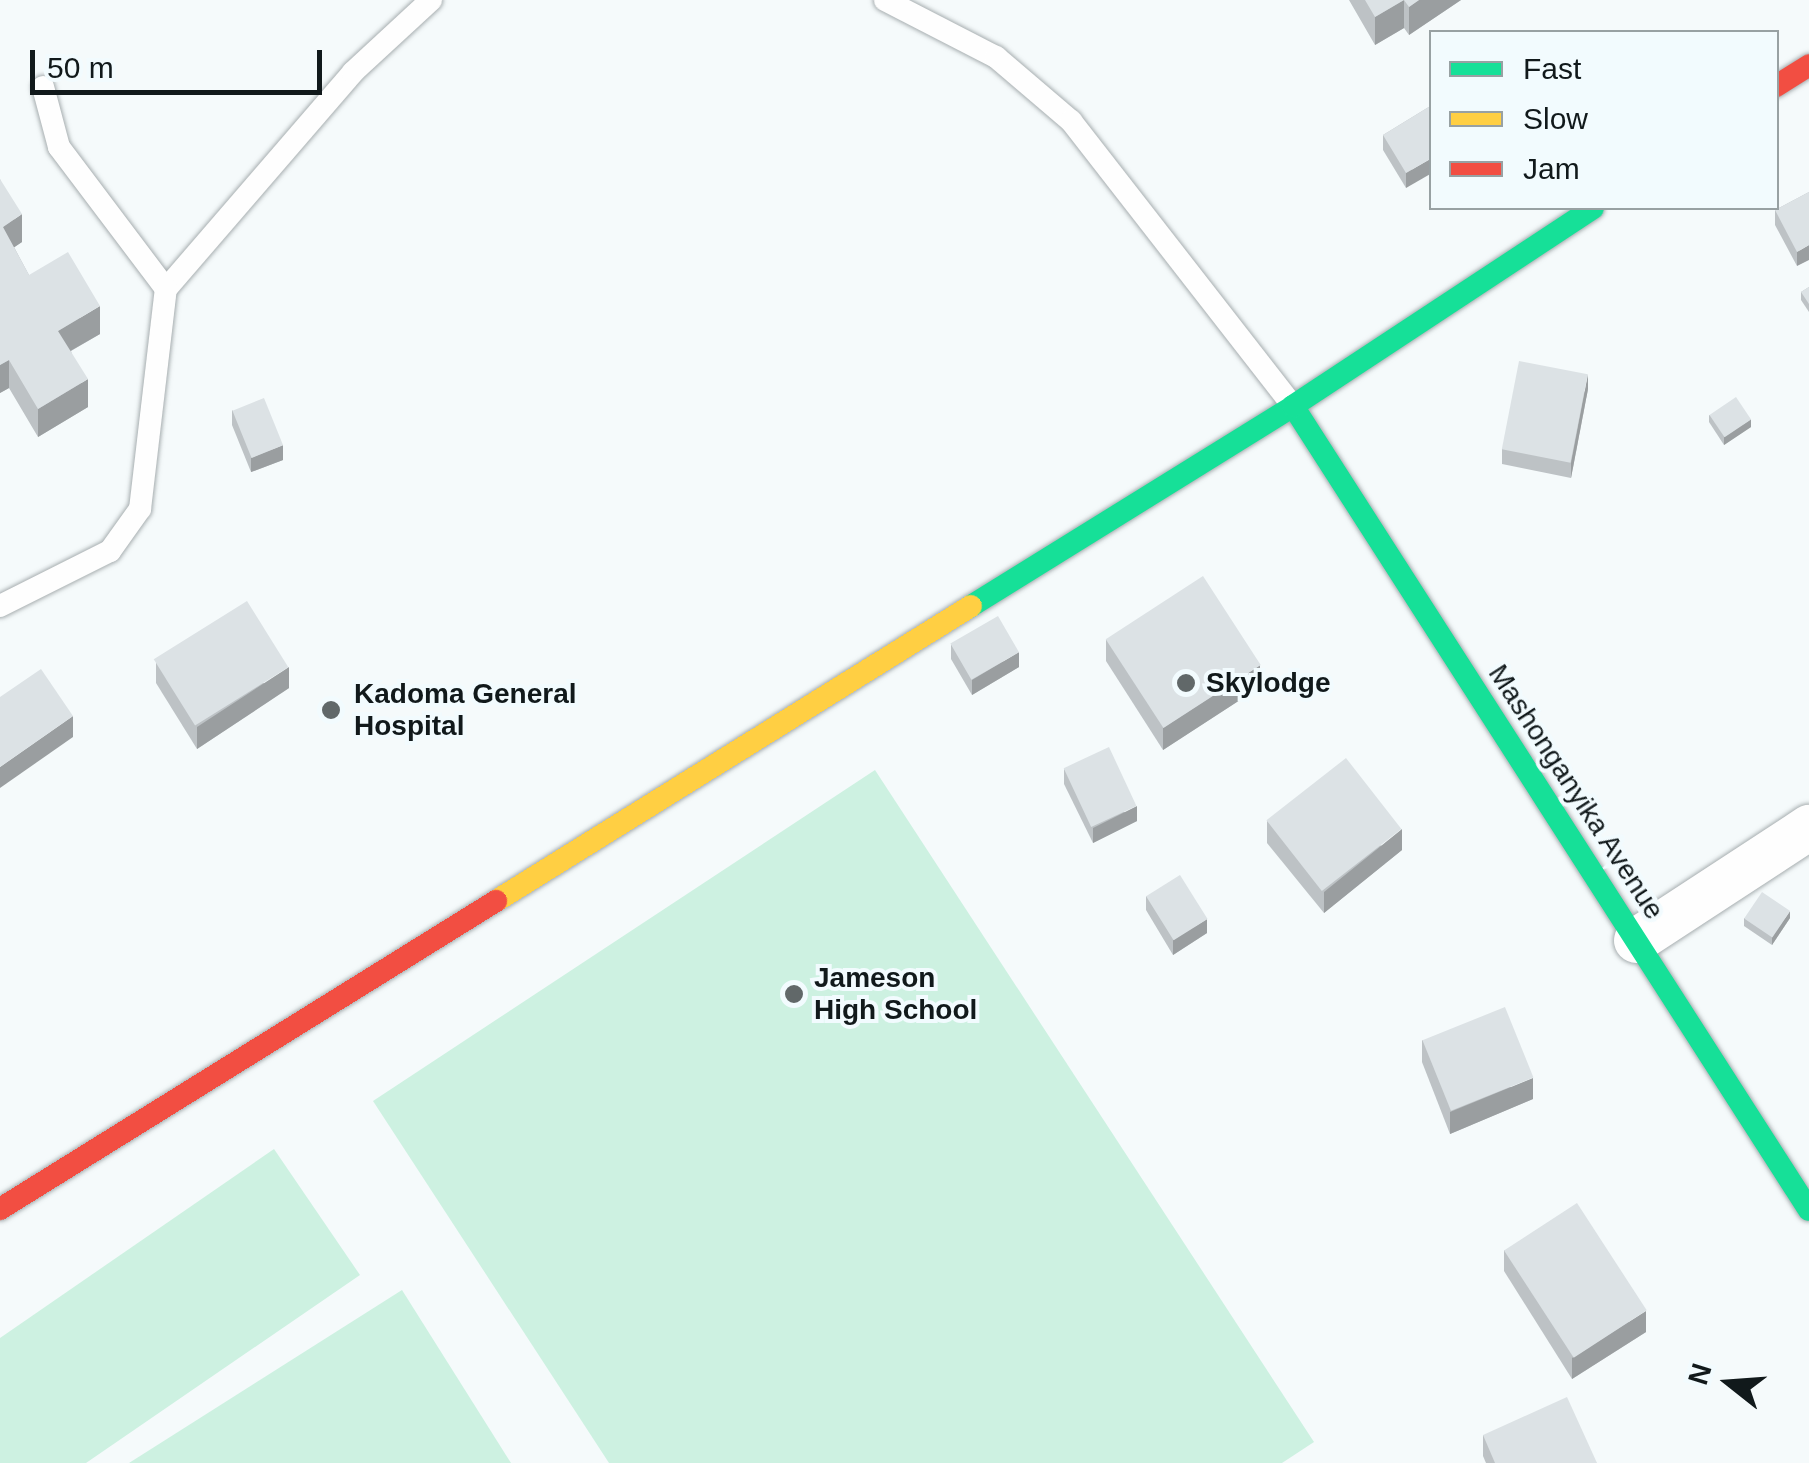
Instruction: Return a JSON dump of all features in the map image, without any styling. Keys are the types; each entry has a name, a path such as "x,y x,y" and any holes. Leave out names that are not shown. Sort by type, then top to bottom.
{"main road":[{"path":"1779,84 1809,65"},
{"path":"0,1209 1293,406 1590,210"},
{"name":"Mashonganyika Avenue","path":"1293,406 1809,1210"}],"street":[{"path":"1636,940 1809,827"}],"lane":[{"path":"0,606 110,551 140,509 166,290 352,72 431,0"},
{"path":"884,0 996,56 1072,121 1293,406"},
{"path":"43,87 60,146 166,290"}],"green space":[{"name":"Jameson High School","path":"875,770 1314,1442 1282,1463 609,1463 373,1101"},
{"path":"274,1149 360,1275 86,1463 0,1463 0,1338"},
{"path":"402,1290 511,1463 129,1463"}],"building":[{"path":"1365,0 1404,0 1375,17"},
{"path":"1429,107 1429,160 1406,173 1383,135"},
{"path":"0,179 22,214 3,227 29,275 68,252 100,306 58,331 88,379 38,409 9,360 0,365"},
{"path":"1809,192 1809,245 1797,252 1775,210"},
{"path":"1809,287 1809,304 1801,292"},
{"path":"1519,361 1588,374 1571,463 1502,449"},
{"path":"1736,397 1751,419 1725,437 1709,415"},
{"path":"264,398 283,445 252,458 232,411"},
{"path":"1203,576 1261,665 1163,728 1106,639"},
{"path":"247,601 288,667 195,725 154,659"},
{"path":"998,616 1019,652 971,680 950,644"},
{"path":"41,669 73,716 0,767 0,697"},
{"path":"1109,747 1136,806 1091,827 1064,768"},
{"path":"1346,758 1401,829 1322,891 1266,820"},
{"path":"1180,875 1208,919 1174,940 1146,896"},
{"path":"1762,892 1790,911 1772,938 1744,919"},
{"path":"1505,1007 1533,1077 1451,1111 1422,1040"},
{"path":"1577,1203 1647,1310 1574,1358 1504,1250"},
{"path":"1567,1397 1597,1463 1495,1463 1483,1435"}],"traffic: fast":[{"path":"971,606 1293,406 1590,210"},
{"path":"1293,406 1809,1210"}],"traffic: slow":[{"path":"496,901 971,606"}],"traffic: jam":[{"path":"1779,84 1809,65"},
{"path":"0,1209 496,901"}],"place":[{"name":"Skylodge","path":"1186,683"},
{"name":"Kadoma General Hospital","path":"331,710"},
{"name":"Jameson High School","path":"794,994"}]}
